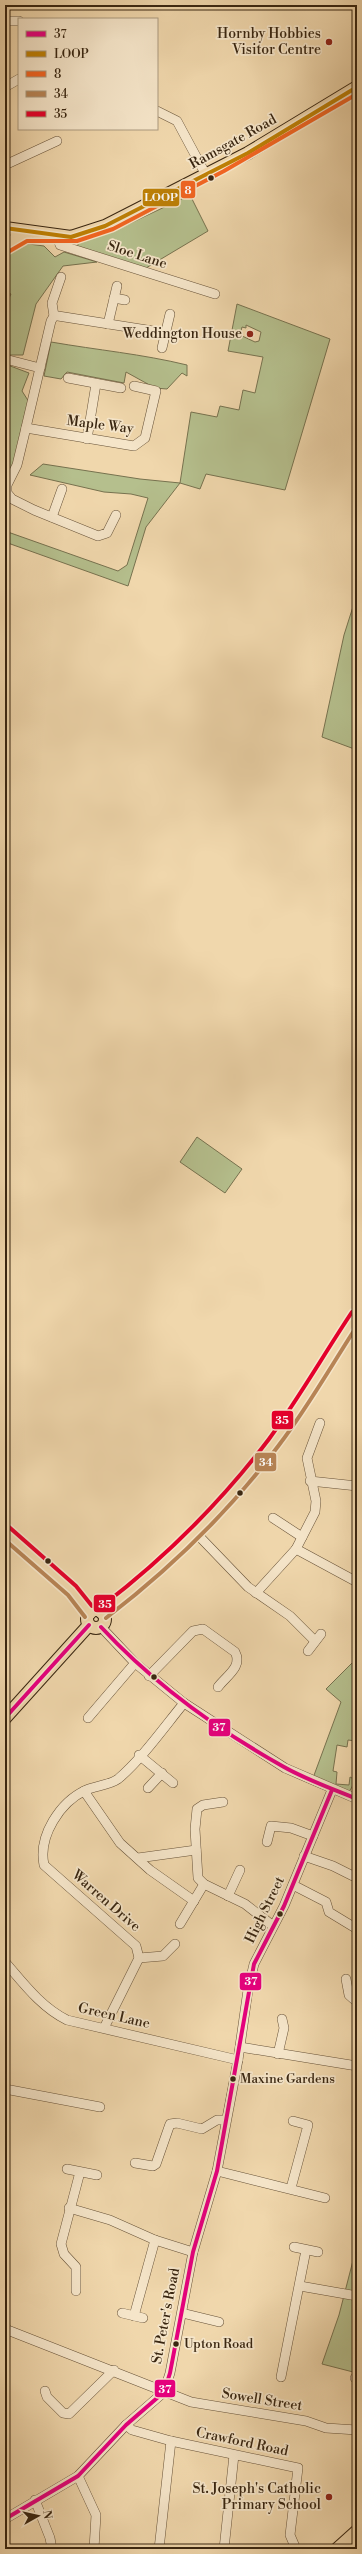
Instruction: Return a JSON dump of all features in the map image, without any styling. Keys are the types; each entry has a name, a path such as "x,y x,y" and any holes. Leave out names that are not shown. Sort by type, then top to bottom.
{"main road":[{"name":"Ramsgate Road","path":"5,228 29,233 71,237 105,226 269,141 357,87"},
{"path":"5,247 14,240 29,233"},
{"path":"5,234 5,247"},
{"path":"95,1626 87,1617 96,1613 196,1533 231,1496 275,1441 357,1315"},
{"path":"5,1532 105,1620 95,1626 5,1718"},
{"path":"337,2549 357,2531"}],"street":[{"path":"5,21 18,21"},
{"path":"5,87 18,80"},
{"path":"158,112 177,121 206,174"},
{"path":"5,164 57,141"},
{"name":"Sloe Lane","path":"57,236 60,245 215,294"},
{"path":"62,276 52,303 54,316 17,465 7,485 7,493 12,499 100,536 108,531 116,515"},
{"path":"108,324 117,286"},
{"path":"114,298 125,300"},
{"path":"162,348 170,314"},
{"path":"54,316 166,333"},
{"path":"5,359 40,368"},
{"path":"68,378 121,388"},
{"path":"87,439 96,384"},
{"name":"Maple Way","path":"26,428 134,446 146,438 156,391 134,386"},
{"path":"52,516 62,489"},
{"path":"256,1593 296,1549 315,1512 316,1501 310,1481 307,1458 320,1423"},
{"path":"310,1481 357,1486"},
{"path":"273,1518 302,1537"},
{"path":"196,1533 248,1587 318,1637 308,1651"},
{"path":"296,1549 357,1582"},
{"path":"95,1626 149,1676 184,1703 285,1768 332,1790 357,1799"},
{"path":"149,1676 193,1631 203,1629 235,1652 238,1657 237,1666 218,1682"},
{"path":"90,1713 135,1663"},
{"path":"184,1703 116,1781 84,1791 120,1843 194,1902"},
{"path":"139,1755 173,1783"},
{"path":"148,1788 162,1773"},
{"name":"High Street","path":"240,2047 248,1990 254,1964 293,1885 332,1790"},
{"name":"Warren Drive","path":"84,1791 68,1803 47,1833 41,1852 44,1865 136,1946 139,1958"},
{"path":"223,1802 211,1799 197,1809 195,1828 198,1878 204,1884 245,1904 272,1925"},
{"path":"267,1842 271,1826 291,1828 313,1836"},
{"path":"138,1858 196,1850"},
{"path":"304,1856 333,1866 357,1878"},
{"path":"228,1896 240,1870"},
{"path":"180,1924 204,1884"},
{"path":"293,1885 326,1902 328,1912 357,1929"},
{"path":"104,2028 139,1958 159,1958 168,1953 175,1944"},
{"name":"Green Lane","path":"5,1962 38,2000 53,2013 67,2020 238,2060"},
{"path":"346,1979 349,1995 357,2002"},
{"path":"278,2054 284,2028 282,2019"},
{"path":"240,2047 278,2054 322,2059 357,2066"},
{"name":"St. Peter's Road","path":"164,2392 182,2313 193,2252 217,2170 240,2047"},
{"path":"5,2089 100,2108"},
{"path":"136,2163 153,2166 156,2164 166,2148 170,2124 177,2123 202,2129 217,2120 226,2120"},
{"path":"292,2188 310,2125 293,2121"},
{"path":"67,2168 97,2175"},
{"path":"217,2170 322,2195"},
{"path":"74,2286 76,2267 64,2254 61,2244 69,2208 80,2172"},
{"path":"69,2208 110,2220 155,2240 193,2252"},
{"path":"122,2313 139,2317 155,2240"},
{"path":"294,2247 318,2252"},
{"path":"284,2373 306,2250"},
{"path":"300,2286 357,2296"},
{"path":"182,2313 212,2323"},
{"path":"5,2329 114,2370 164,2392 126,2425 78,2476 5,2519"},
{"path":"45,2391 47,2397 63,2413 69,2414 114,2370"},
{"name":"Sowell Street","path":"164,2392 191,2402 306,2421 326,2428 357,2430"},
{"name":"Crawford Road","path":"126,2425 132,2430 171,2441 298,2468 290,2535 296,2549"},
{"path":"159,2549 171,2441"},
{"path":"224,2549 234,2455"},
{"path":"78,2476 96,2515 94,2549"},
{"path":"35,2500 50,2538 52,2549"}],"green space":[{"path":"190,195 208,231 146,268 75,248 80,242 118,229"},
{"path":"29,244 44,246 55,257 64,252 97,262 63,266 36,304 23,355 5,355 5,306 11,294 5,292 5,257 20,245"},
{"path":"237,304 330,339 285,490 206,474 200,489 180,483 191,412 217,417 220,406 239,410 243,390 255,393 263,357 228,351","holes":["246,325 261,332 259,341 255,342 240,335 242,327 246,328"]},
{"path":"51,342 136,355 187,365 187,376 182,373 167,389 155,388 126,372 124,383 67,372 61,379 44,376"},
{"path":"5,364 29,373 22,391 29,402 16,459 5,483"},
{"path":"43,464 140,479 180,483 146,527 128,586 5,542 5,531 118,571 127,565 148,498 131,494 104,492 30,475"},
{"path":"357,594 357,750 322,737 344,635"},
{"path":"197,1137 242,1169 225,1193 180,1162"},
{"path":"357,1658 357,1768 354,1767 355,1761 353,1761 356,1741 348,1740 347,1747 337,1745 333,1771 337,1772 336,1784 349,1785 350,1777 356,1780 349,1792 313,1778 341,1702 326,1689"},
{"path":"357,2245 357,2373 322,2364 339,2315"}],"transit line":[{"name":"LOOP","path":"5,228 71,237 105,226 248,153 357,87"},
{"name":"8","path":"8,252 27,241 77,241 113,229 224,171 357,94"},
{"name":"35","path":"9,1527 76,1586 92,1606 102,1606 170,1549 232,1485 269,1439 352,1312"},
{"name":"34","path":"106,1618 176,1559 220,1516 240,1493 290,1431 357,1326"},
{"name":"34","path":"5,1540 68,1595 85,1617"},
{"name":"37","path":"5,1718 89,1625"},
{"name":"37","path":"101,1627 142,1668 210,1721 293,1772 357,1799"},
{"name":"37","path":"5,2519 78,2476 126,2425 164,2392 170,2373 193,2252 217,2171 254,1964 284,1906 332,1790"}],"place":[{"name":"Hornby Hobbies Visitor Centre","path":"329,42"},
{"name":"Weddington House","path":"250,334"},
{"name":"Maxine Gardens","path":"233,2079"},
{"name":"Upton Road","path":"176,2344"},
{"name":"St. Joseph's Catholic Primary School","path":"329,2497"}]}
